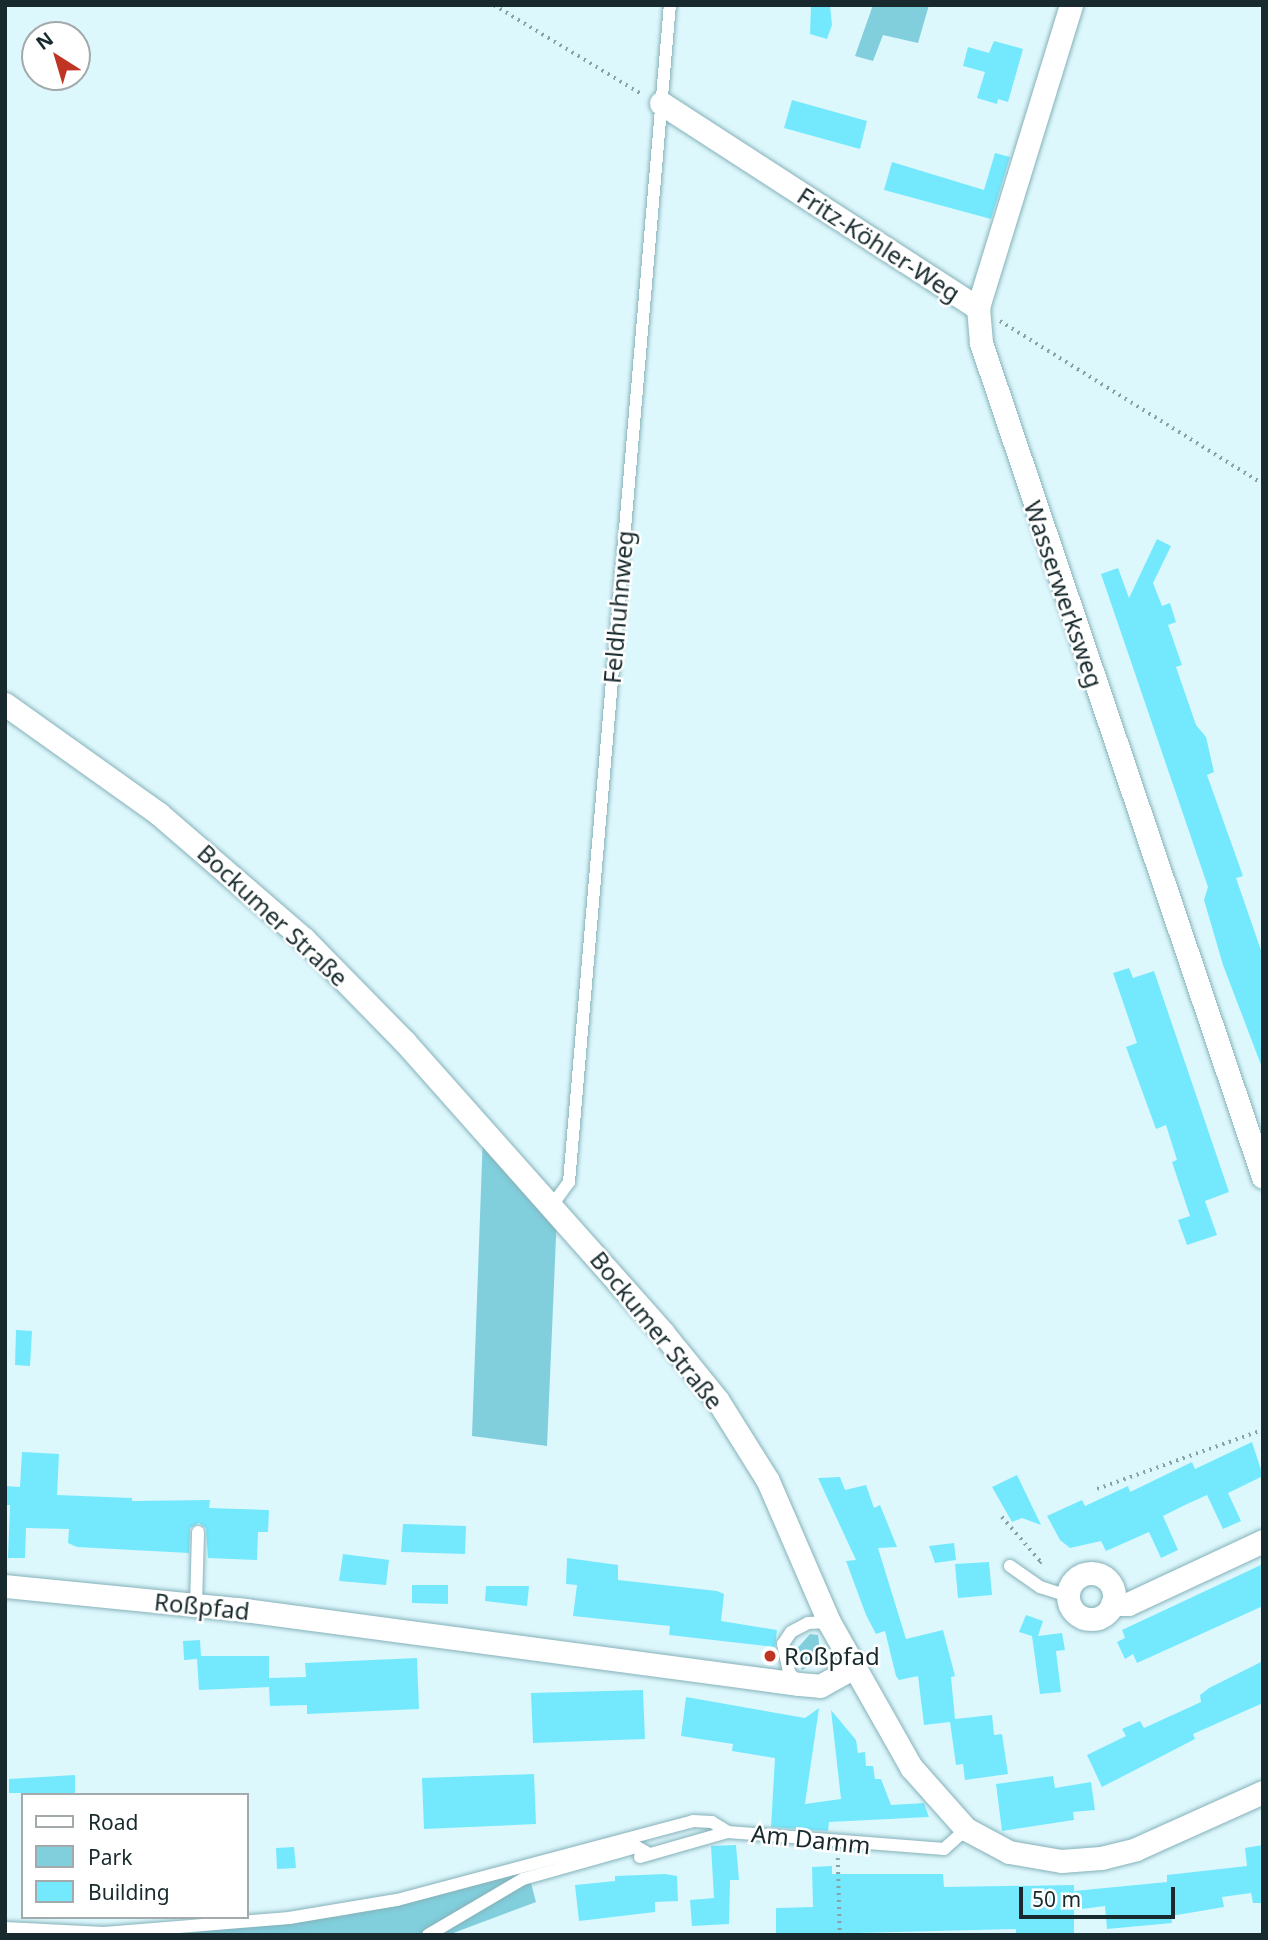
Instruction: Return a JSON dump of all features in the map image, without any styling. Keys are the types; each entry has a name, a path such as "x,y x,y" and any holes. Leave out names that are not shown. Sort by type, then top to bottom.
{"street":[{"name":"Wasserwerksweg","path":"1070,5 978,308 988,369 1263,1177"},
{"name":"Fritz-Köhler-Weg","path":"661,103 978,308"},
{"name":"Bockumer Straße","path":"5,704 159,814 233,874 404,1041 553,1204 663,1333 742,1439 768,1481 829,1622 852,1668 911,1767 966,1829 1009,1852 1061,1861 1101,1858 1136,1849 1263,1791"},
{"path":"1112,1604 1128,1604 1263,1541"},
{"path":"1092,1573 1108,1580 1112,1604 1102,1616 1087,1619 1074,1612 1067,1596 1074,1580 1092,1573"},
{"name":"Roßpfad","path":"5,1586 196,1605 799,1684 820,1686 852,1668"}],"lane":[{"name":"Feldhuhnweg","path":"553,1204 569,1182 670,5"},
{"path":"196,1605 198,1532"},
{"path":"1010,1566 1028,1579 1067,1596"},
{"path":"799,1684 789,1672 783,1644 791,1632 808,1623 829,1622"},
{"path":"5,1928 104,1933 289,1918 397,1900 692,1821 712,1822 729,1832"},
{"name":"Am Damm","path":"428,1935 523,1879 637,1847 645,1855 729,1832 944,1849 966,1829"}],"path":[{"path":"494,5 661,103"},
{"name":"Fritz-Köhler-Weg","path":"978,308 1263,484"},
{"path":"1097,1489 1263,1430"},
{"path":"1002,1517 1041,1562 1028,1579"},
{"path":"837,1842 840,1935"}],"green space":[{"path":"873,5 929,5 918,43 883,35 873,61 855,56"},
{"path":"483,1134 557,1214 547,1446 472,1436"},
{"path":"810,1634 818,1635 821,1659 802,1670 794,1652"},
{"path":"528,1872 536,1902 448,1935 170,1935 342,1916"}],"building":[{"path":"811,5 830,5 832,25 827,39 810,34"},
{"path":"994,41 1023,49 1008,102 998,99 997,104 977,98 985,72 963,66 968,47 989,53"},
{"path":"792,100 867,121 860,149 784,128"},
{"path":"995,153 1010,157 991,219 884,190 892,162 984,190"},
{"path":"1157,539 1171,546 1153,583 1162,606 1170,603 1176,622 1168,625 1182,665 1176,667 1196,725 1206,737 1214,772 1207,775 1243,876 1236,878 1263,956 1263,1070 1223,965 1204,900 1208,887 1101,574 1118,568 1129,598"},
{"path":"1129,968 1133,978 1154,971 1229,1192 1205,1201 1217,1235 1187,1245 1178,1220 1190,1216 1172,1162 1177,1160 1166,1125 1156,1129 1126,1047 1137,1043 1113,973"},
{"path":"16,1330 32,1331 30,1366 15,1365"},
{"path":"1252,1442 1263,1476 1228,1493 1241,1521 1223,1529 1207,1495 1187,1504 1163,1516 1178,1550 1161,1558 1149,1532 1106,1551 1101,1541 1070,1548 1060,1540 1047,1516 1082,1500 1085,1506 1128,1486 1130,1492 1192,1462 1195,1469"},
{"path":"22,1452 59,1454 57,1495 132,1498 132,1501 210,1500 209,1508 269,1510 268,1532 258,1532 257,1560 208,1558 206,1528 199,1523 190,1528 189,1553 77,1547 68,1543 69,1529 26,1528 25,1558 8,1558 10,1505 5,1505 5,1486 20,1487"},
{"path":"1017,1475 1041,1525 1022,1518 1012,1522 992,1487"},
{"path":"840,1477 845,1490 866,1485 874,1508 880,1505 897,1547 878,1548 906,1639 943,1630 955,1676 951,1677 955,1719 992,1715 994,1735 1002,1734 1008,1774 965,1780 963,1764 956,1765 950,1722 924,1725 918,1676 899,1680 896,1676 885,1631 876,1634 866,1615 846,1561 856,1560 818,1478"},
{"path":"403,1524 466,1526 465,1554 401,1552"},
{"path":"954,1543 956,1560 935,1563 929,1546"},
{"path":"343,1554 389,1560 386,1585 339,1581"},
{"path":"567,1558 618,1565 618,1580 717,1591 724,1594 721,1621 777,1630 775,1647 669,1635 670,1626 573,1616 577,1585 566,1584"},
{"path":"989,1562 992,1595 958,1598 955,1564"},
{"path":"1263,1564 1263,1606 1137,1663 1133,1654 1125,1659 1117,1642 1125,1638 1122,1630"},
{"path":"412,1585 448,1585 448,1604 412,1603"},
{"path":"486,1586 529,1586 527,1606 485,1601"},
{"path":"1026,1615 1043,1621 1038,1636 1062,1633 1065,1650 1056,1651 1061,1692 1040,1694 1032,1636 1019,1632"},
{"path":"200,1640 201,1656 269,1656 269,1678 306,1677 305,1663 417,1658 419,1709 307,1714 307,1705 270,1706 269,1687 199,1690 197,1659 184,1660 183,1641"},
{"path":"1263,1661 1263,1703 1193,1734 1195,1739 1102,1787 1087,1755 1126,1736 1122,1729 1140,1721 1144,1728 1201,1702 1200,1695 1209,1688"},
{"path":"643,1690 645,1739 533,1743 531,1693"},
{"path":"686,1697 805,1718 819,1708 805,1804 841,1799 831,1710 856,1740 858,1753 865,1752 866,1766 873,1766 875,1779 881,1779 891,1805 924,1803 929,1817 829,1822 828,1831 771,1827 775,1758 732,1751 733,1744 681,1736"},
{"path":"534,1774 536,1824 424,1829 422,1778"},
{"path":"75,1775 75,1793 9,1793 9,1779"},
{"path":"1053,1776 1055,1788 1091,1782 1095,1810 1073,1812 1074,1820 1002,1831 996,1784"},
{"path":"736,1845 739,1880 730,1880 729,1924 692,1926 690,1900 714,1898 711,1846"},
{"path":"1263,1845 1263,1903 1253,1903 1251,1893 1222,1897 1224,1907 1171,1916 1172,1923 1107,1929 1105,1906 1074,1910 1074,1935 1016,1935 1016,1929 776,1935 776,1908 813,1907 812,1867 832,1866 832,1874 943,1874 944,1887 1074,1885 1074,1891 1167,1882 1167,1875 1247,1866 1245,1848"},
{"path":"294,1847 296,1868 277,1869 276,1848"},
{"path":"615,1876 677,1876 678,1901 655,1902 655,1912 579,1921 575,1885 615,1881"}],"place":[{"name":"Roßpfad","path":"770,1656"}]}
